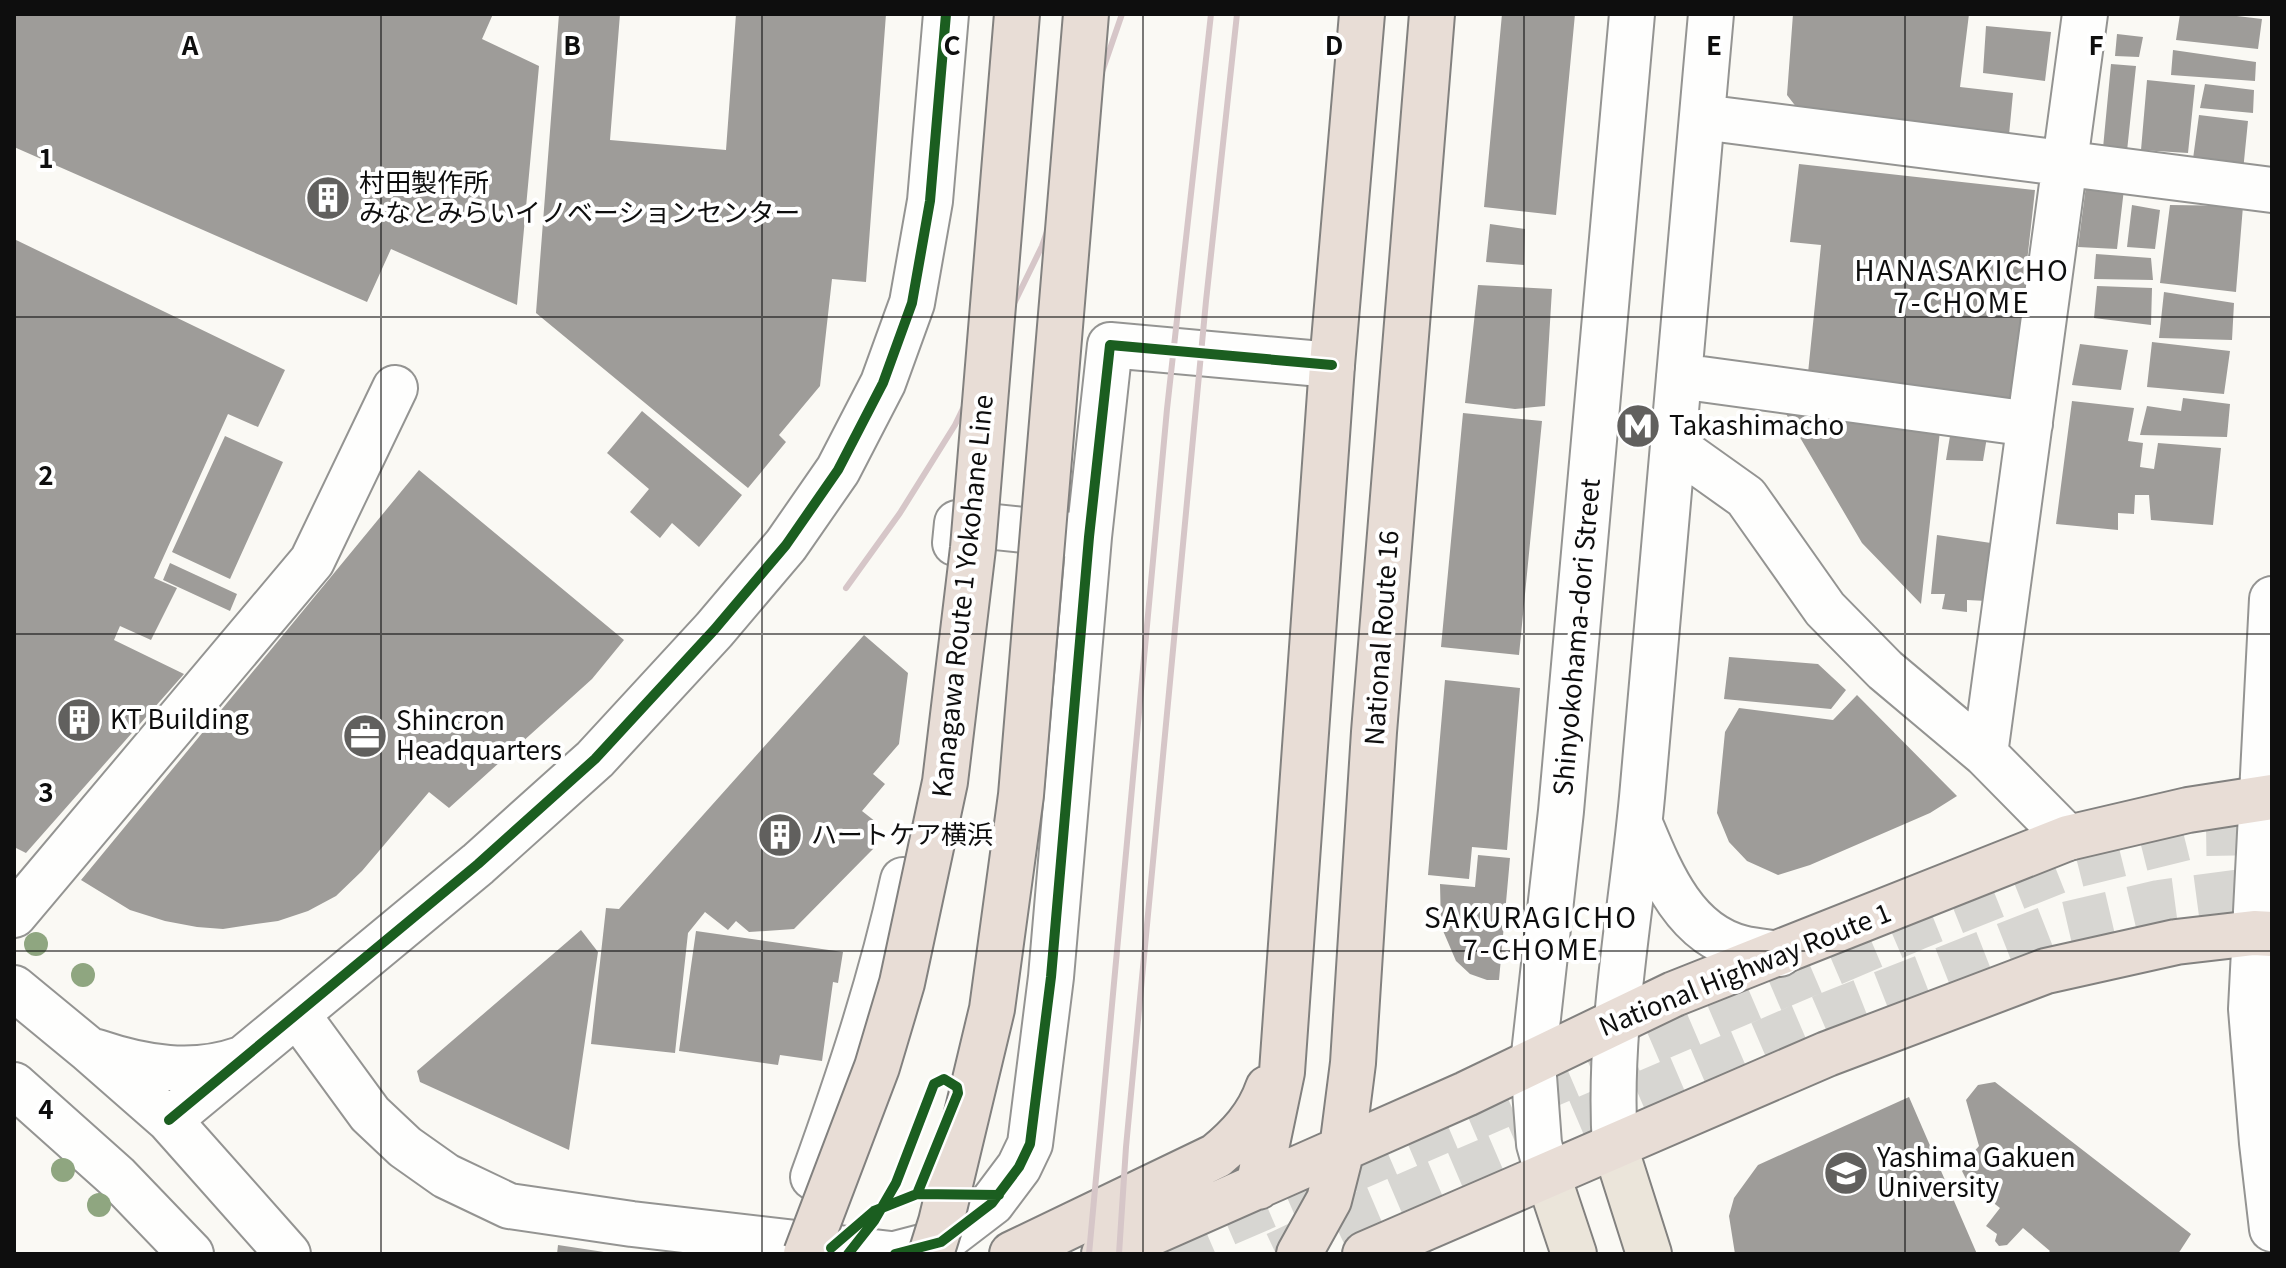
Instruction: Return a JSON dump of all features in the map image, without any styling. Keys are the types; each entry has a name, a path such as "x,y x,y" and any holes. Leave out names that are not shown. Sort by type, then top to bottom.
{"highway":[{"name":"Kanagawa Route 1 Yokohane Line","path":"798,1249 877,1067 902,983 945,782 973,548 1017,14"},
{"path":"931,1254 949,1192 992,1009 1021,795 1086,14"},
{"path":"1258,1187 1282,1072 1332,365 1362,14"},
{"name":"National Route 16","path":"1299,1254 1329,1200 1342,1149 1353,1063 1374,732 1432,14"},
{"path":"839,1254 879,1142 918,997 935,903 945,782"},
{"name":"National Highway Route 1","path":"1104,1254 1533,1063 1674,994 2068,838 2188,810 2267,797"},
{"path":"1365,1254 1827,1054 2046,971 2176,942 2263,934"},
{"path":"1012,1254 1216,1156 1236,1140 1257,1114 1266,1094 1285,1027"}],"main road":[{"path":"1615,1147 1649,1254"},
{"name":"Shinyokohama-dori Street","path":"1548,1176 1574,1254"}],"street":[{"path":"169,1120 478,864 595,759 714,630 786,545 838,470 883,383 912,303 930,201 946,14"},
{"name":"Shinyokohama-dori Street","path":"1548,1176 1539,1144 1533,1063 1561,811 1632,14"},
{"path":"1615,1147 1612,1073 1640,824 1711,14"},
{"path":"1985,754 2085,14"},
{"path":"1702,117 2272,190"},
{"path":"297,1014 370,1114 405,1147 446,1176 509,1206 798,1249 893,1254 941,1242 992,1203 1019,1167 1030,1144 1051,977 1089,537 1110,345 1332,365"},
{"path":"1679,376 2030,424"},
{"path":"14,915 312,561 395,388"},
{"path":"1673,445 1746,497 1825,609 1885,670 1985,754 2068,838"},
{"path":"798,1249 895,917 928,750 957,523 1089,537"},
{"path":"2272,599 2263,934 2251,1009 2267,1144 2272,1229"},
{"path":"1640,824 1665,881 1686,911 1710,933 1740,948 1780,954"},
{"path":"14,988 169,1120 288,1254"},
{"path":"88,1049 142,1066 170,1069 222,1065 247,1056"},
{"path":"14,1085 117,1177 191,1254"}],"building":[{"name":"村田製作所 みなとみらいイノベーションセンター","path":"14,14 493,14 482,39 539,66 517,305 391,249 367,302 14,147"},
{"path":"559,14 620,14 610,140 726,150 736,14 886,14 866,282 832,279 820,386 779,435 786,442 748,488 536,313"},
{"path":"1502,14 1575,14 1556,215 1484,207"},
{"path":"1793,14 1969,14 1960,87 2013,93 2009,135 1797,108 1787,95"},
{"path":"2180,14 2220,14 2262,19 2258,49 2176,40"},
{"path":"1986,26 2051,32 2045,81 1983,73"},
{"path":"2117,34 2143,37 2139,57 2115,56"},
{"path":"2173,50 2256,62 2255,81 2171,75"},
{"path":"2111,64 2136,66 2127,151 2103,148"},
{"path":"2147,80 2195,85 2188,153 2141,150"},
{"path":"2205,84 2254,90 2253,113 2200,108"},
{"path":"2199,115 2248,121 2243,171 2192,166"},
{"path":"1799,164 2035,190 2011,405 1807,383 1821,245 1790,242"},
{"path":"2086,186 2124,189 2117,249 2078,247"},
{"path":"2132,205 2160,210 2155,249 2127,247"},
{"path":"2170,205 2243,206 2236,292 2160,283"},
{"path":"1490,224 1525,229 1524,265 1486,262"},
{"path":"14,239 285,370 258,427 228,414 154,578 177,588 151,640 120,626 114,640 184,674 26,853 14,847"},
{"path":"2096,254 2151,258 2153,280 2094,279"},
{"path":"1478,285 1552,289 1545,406 1515,409 1465,403"},
{"path":"2097,286 2152,288 2151,325 2094,318"},
{"path":"2164,292 2234,303 2232,340 2159,338"},
{"path":"2152,342 2230,351 2224,394 2147,387"},
{"path":"2080,344 2128,350 2121,390 2072,385"},
{"path":"2183,398 2230,404 2227,437 2140,435 2147,406 2181,411"},
{"path":"2072,401 2134,408 2128,441 2143,443 2140,467 2154,469 2158,443 2221,448 2213,525 2151,520 2149,495 2135,495 2134,514 2118,513 2118,530 2056,524"},
{"path":"642,411 742,495 699,547 672,523 660,538 630,512 649,489 607,453"},
{"path":"1785,412 1940,431 1921,604 1862,543"},
{"path":"1463,413 1542,421 1519,655 1441,647"},
{"path":"1951,430 1987,437 1983,461 1946,460"},
{"path":"225,436 283,462 230,579 172,552"},
{"name":"Shincron Headquarters","path":"419,470 624,640 592,679 449,808 429,792 362,871 336,896 308,911 278,921 223,929 197,927 130,910 81,880"},
{"path":"1937,535 1991,543 1987,601 1967,600 1967,612 1942,609 1945,594 1931,594"},
{"path":"170,563 237,594 230,611 163,580"},
{"name":"ハートケア横浜","path":"864,635 908,673 899,744 873,774 885,784 862,811 876,822 874,848 794,929 749,932 736,921 728,930 705,912 688,933 675,1053 591,1044 606,908 619,909"},
{"path":"1729,657 1818,664 1846,690 1831,709 1724,699"},
{"path":"1445,680 1520,688 1507,850 1472,847 1469,879 1428,875"},
{"path":"1857,695 1957,796 1930,813 1810,865 1778,875 1747,861 1729,842 1717,813 1725,732 1739,708 1833,720"},
{"path":"1478,855 1510,858 1499,980 1487,980 1470,974 1456,961 1441,926 1440,884 1475,887"},
{"path":"581,930 598,952 569,1150 420,1082 417,1071"},
{"path":"696,931 843,952 838,983 833,982 822,1061 780,1055 778,1065 679,1051"},
{"path":"1995,1082 2191,1234 2178,1254 2047,1254 2050,1251 2023,1228 2007,1245 1999,1246 1995,1241 1997,1234 1986,1226 2000,1208 1968,1183 1960,1167 1979,1146 1966,1100 1978,1085"},
{"name":"Yashima Gakuen University","path":"1909,1097 1977,1254 1735,1254 1729,1216 1734,1198 1758,1165"},
{"path":"558,1245 604,1252 604,1254 557,1254"}],"tunnel":[{"path":"1166,1250 1919,927 2067,868 2203,834 2272,833"},
{"path":"1276,1254 1363,1213 1828,1014 2047,928 2159,902 2272,887"}],"railway":[{"path":"846,588 900,513 955,425 1042,246 1122,14"},
{"path":"1089,1254 1167,409 1211,14"},
{"path":"1119,1254 1126,1147 1206,301 1237,14"}],"cycle path":[{"path":"169,1120 478,864 595,759 714,630 786,545 838,470 883,383 912,303 930,201 946,14"},
{"path":"895,1254 941,1242 992,1203 1019,1167 1030,1144 1051,977 1089,537 1110,345 1332,365"},
{"path":"848,1254 874,1221 896,1183 934,1084 944,1079 957,1087 958,1093 917,1194"},
{"path":"831,1248 874,1211 917,1194 999,1195"}],"place":[{"name":"村田製作所 みなとみらいイノベーションセンター","path":"328,198"},
{"name":"Takashimacho","path":"1638,426"},
{"name":"KT Building","path":"79,720"},
{"name":"Shincron Headquarters","path":"365,736"},
{"name":"ハートケア横浜","path":"780,835"},
{"name":"Yashima Gakuen University","path":"1846,1173"}],"district":[{"name":"HANASAKICHO 7-CHOME","path":"1962,287"},
{"name":"SAKURAGICHO 7-CHOME","path":"1531,934"}]}
